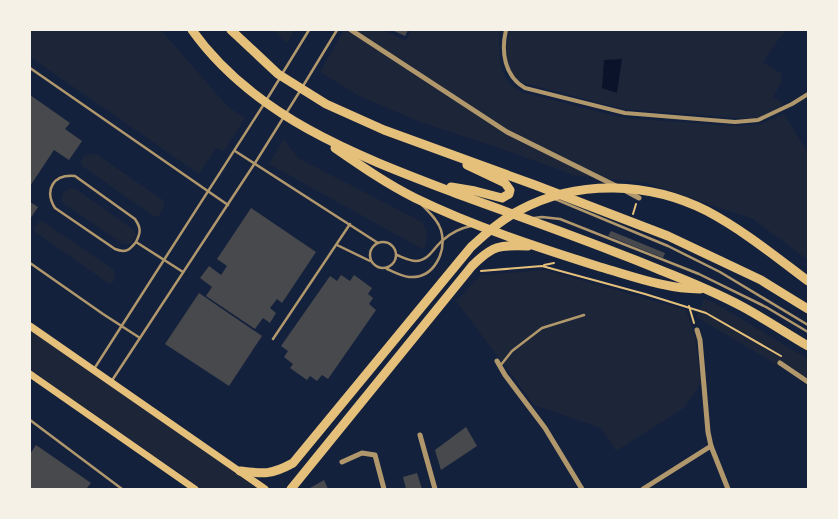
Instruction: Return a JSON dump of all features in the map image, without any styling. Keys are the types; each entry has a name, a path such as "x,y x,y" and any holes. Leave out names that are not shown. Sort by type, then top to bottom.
{"highway":[{"path":"192,30 201,42 239,80 275,110 370,172 416,198 477,224 539,247 668,286 705,289"},
{"path":"231,30 278,74 326,104 384,130 535,184 668,236 761,280 808,309"},
{"path":"314,134 430,184 660,270 705,289 742,307 808,346"},
{"path":"430,184 475,191 498,198 506,197 510,190 505,183 439,150"},
{"path":"240,471 262,474 278,471 293,463 463,256 495,226 526,206 566,194 606,188 651,191 688,202 721,219 808,281"},
{"path":"291,489 481,257 496,247 504,245 539,247"}],"main road":[{"path":"30,327 265,489"},
{"path":"30,374 195,489"}],"street":[{"path":"351,30 507,132 639,198"},
{"path":"506,30 504,40 506,64 510,75 518,84 525,88 625,113 735,122 758,120 808,94"},
{"path":"697,330 700,340 708,432 711,446 728,489"},
{"path":"498,364 545,428 582,489"},
{"path":"780,364 808,382"},
{"path":"420,435 435,489"},
{"path":"643,489 711,446"},
{"path":"342,462 362,453 375,455 384,489"}],"lane":[{"path":"93,370 235,151 309,30"},
{"path":"111,382 255,163 337,30"},
{"path":"30,68 228,204"},
{"path":"235,151 378,243"},
{"path":"66,175 75,176 135,218 140,226 141,233 136,242 130,249 123,252 115,249 55,208 50,200 53,184 58,178 66,175"},
{"path":"535,184 545,194 558,201 668,246 720,272 808,325"},
{"path":"387,268 399,275 410,277 421,275 428,272 438,262 442,254 443,240 440,228 416,198"},
{"path":"525,219 542,217 560,219 699,274 766,307 808,332"},
{"path":"274,339 350,224"},
{"path":"397,255 415,261 423,259 443,240 464,228 477,224"},
{"path":"136,242 183,272"},
{"path":"337,244 372,262 378,268 387,268 394,264 397,255 394,247 387,242 378,243 370,253 372,262"},
{"path":"30,263 140,338"},
{"path":"498,364 542,328 584,315"},
{"path":"30,420 122,489"}],"path":[{"path":"630,221 639,198"},
{"path":"466,273 542,266 553,262"},
{"path":"542,266 689,306 706,313 786,359"},
{"path":"689,306 697,330"}],"shaded area":[{"path":"30,30 161,30 227,106 245,118 224,151 216,148 199,174 30,57"},
{"path":"274,30 294,30 287,43"},
{"path":"344,30 383,30 406,41 411,30 499,30 500,57 503,73 507,80 521,92 615,116 735,126 761,124 784,114 808,153 808,260 753,219 646,183 574,175 420,122 359,96 320,72"},
{"path":"510,30 787,30 763,62 782,74 781,83 773,97 783,103 777,112 770,116 751,119 623,109 524,83 512,73 507,60 506,52"},
{"path":"622,59 617,93 602,88 604,60"},
{"path":"284,139 298,158 422,222 427,236 424,250 269,164"},
{"path":"96,154 163,200 164,206 159,216 155,217 82,166 81,161 84,156"},
{"path":"70,188 76,189 134,230 136,235 131,244 123,244 63,203 63,194"},
{"path":"40,221 114,270 115,278 112,283 108,283 35,232 34,228"},
{"path":"545,270 686,310 695,336 701,384 684,408 616,451 601,428 534,405 456,301 481,275"},
{"path":"704,299 713,302 808,359 808,383 696,317"},
{"path":"30,330 259,489 202,489 30,370"}],"building":[{"path":"392,30 408,30 405,36"},
{"path":"30,95 70,123 65,129 82,141 69,160 54,150 30,186"},
{"path":"30,202 38,207 30,219"},
{"path":"251,208 316,252 282,303 277,299 270,308 276,313 270,323 263,318 255,329 206,296 212,287 200,278 209,266 221,275 227,266 217,259"},
{"path":"611,231 665,253 663,258 608,236"},
{"path":"341,275 350,281 354,275 372,288 368,294 373,298 369,304 376,310 328,379 322,375 317,381 310,376 307,380 290,368 293,364 284,357 288,351 281,346 330,276 337,281"},
{"path":"199,293 262,336 229,386 165,344"},
{"path":"466,427 477,446 441,470 435,450"},
{"path":"36,445 91,483 86,489 30,489 30,454"},
{"path":"417,473 422,489 406,489 403,477"},
{"path":"324,480 328,489 310,488"}]}
